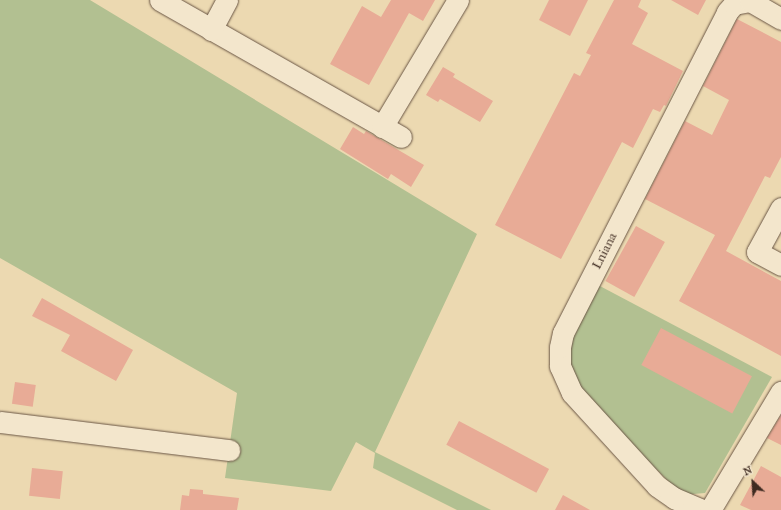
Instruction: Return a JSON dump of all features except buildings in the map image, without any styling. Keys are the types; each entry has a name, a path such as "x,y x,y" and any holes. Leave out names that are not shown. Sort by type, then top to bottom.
{"street":[{"path":"160,0 401,137"},
{"path":"211,30 227,0"},
{"path":"382,126 458,0"},
{"name":"Lniana","path":"702,510 674,498 657,486 572,393 560,366 560,346 573,314 727,12 734,4 750,1 781,19"},
{"path":"781,208 757,252 781,265"},
{"path":"710,510 781,392"},
{"path":"0,422 229,450"}],"green space":[{"path":"0,0 90,0 477,234 375,452 491,510 457,510 373,468 375,453 356,442 331,491 225,478 237,393 0,258"},
{"path":"598,285 772,377 705,493 682,495 574,387 566,369 569,344"}]}
